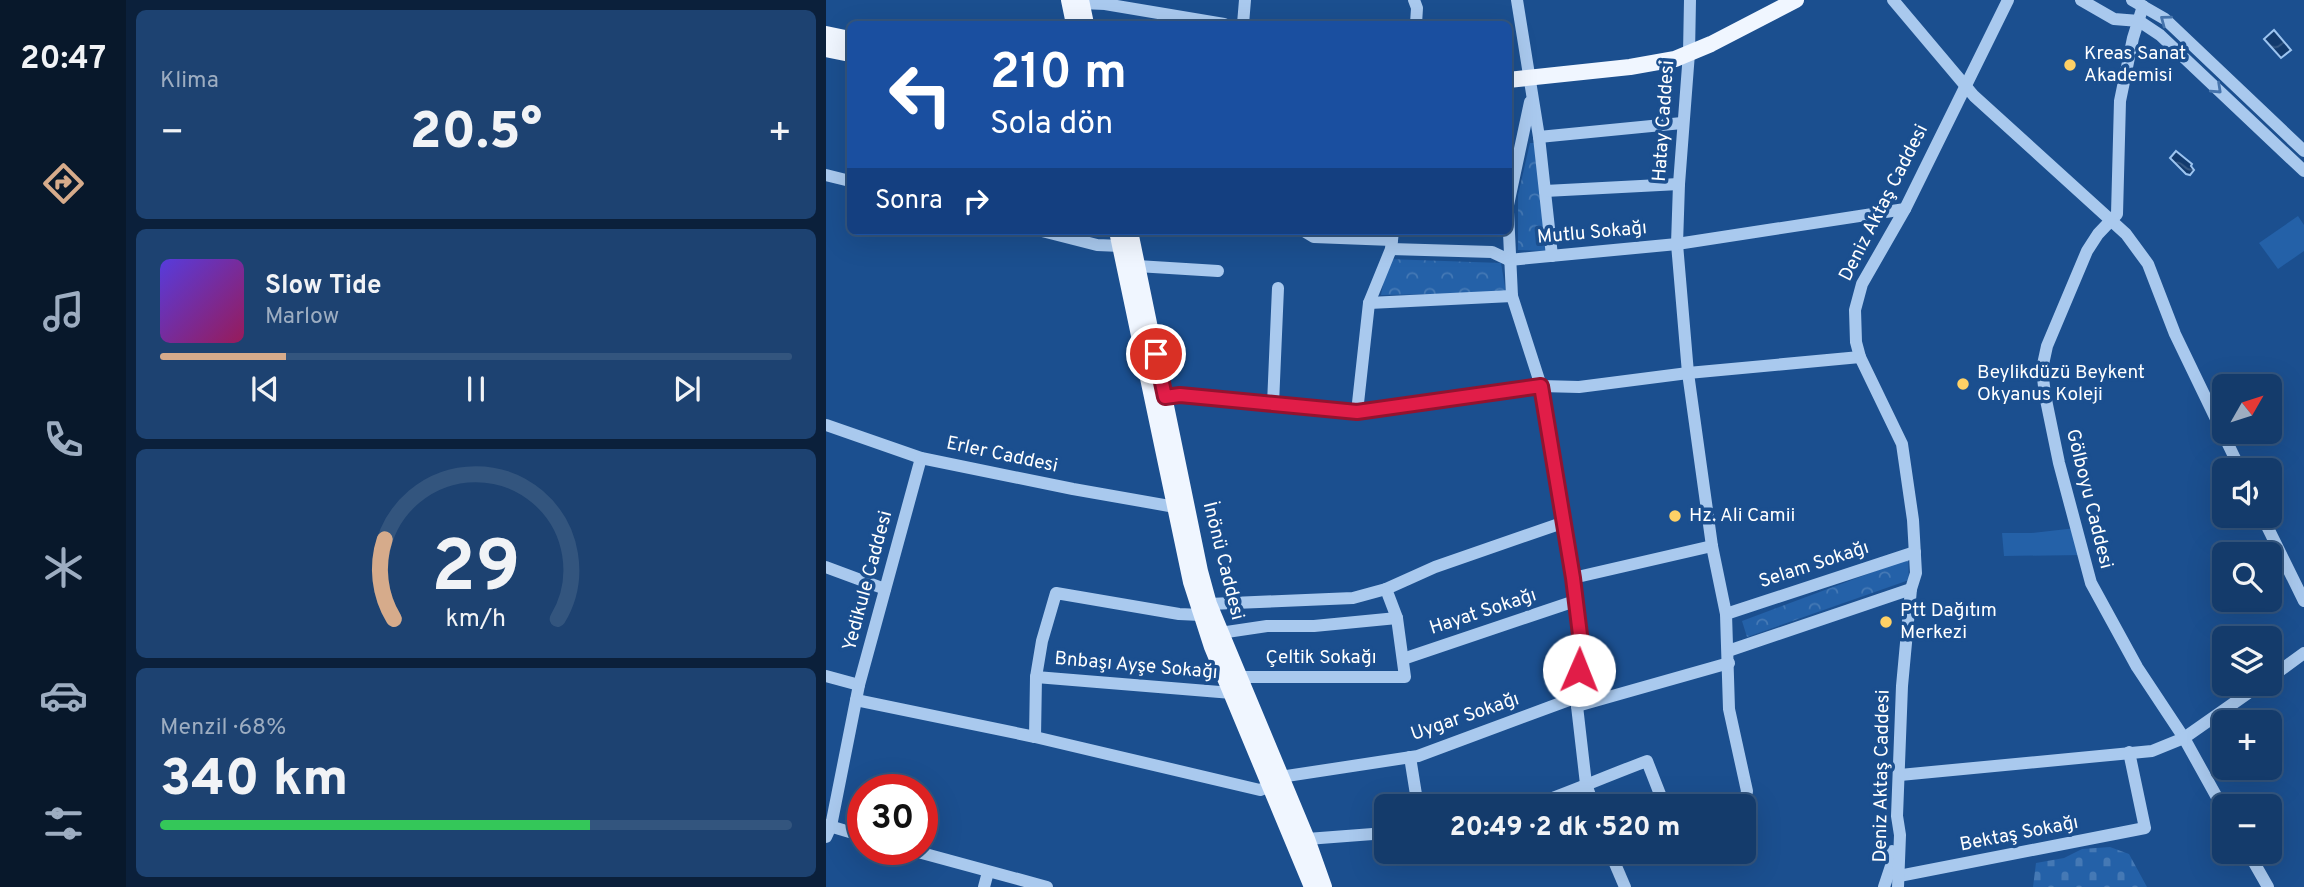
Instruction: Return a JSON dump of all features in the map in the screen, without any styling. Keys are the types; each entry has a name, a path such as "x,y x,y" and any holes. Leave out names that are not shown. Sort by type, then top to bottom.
{"main road":[{"path":"1512,80 1630,67 1675,59 1707,34 1773,0"},
{"path":"1689,47 1711,44 1796,0"},
{"path":"1074,21 1077,1"},
{"path":"1077,1 1085,21"},
{"path":"826,34 847,38"},
{"path":"826,49 847,53"},
{"path":"1512,71 1530,79"},
{"path":"1131,235 1181,506 1191,582 1301,841 1324,887"},
{"path":"1119,239 1159,398"},
{"name":"İnönü Caddesi","path":"1205,610 1220,633 1233,684"},
{"path":"1301,841 1312,887"}],"street":[{"path":"1243,21 1245,0"},
{"path":"1414,0 1417,8 1416,21"},
{"path":"1517,0 1539,137 1552,256"},
{"name":"Hatay Caddesi","path":"1690,0 1677,244 1688,373 1712,546 1726,614 1729,709 1746,794"},
{"path":"1893,0 1974,96 2126,234 2148,264 2175,334 2235,458"},
{"name":"Deniz Aktaş Caddesi","path":"1899,882 1900,835 1897,816 1902,686 1911,589 1916,573 1913,520 1902,444 1860,356 1855,331 1857,295 1905,209 2008,0"},
{"path":"2081,0 2114,19 2138,21 2160,35 2304,171"},
{"path":"1077,1 1206,21"},
{"path":"2111,220 2118,205 2120,100 2138,21 2138,3"},
{"path":"2138,3 2165,19 2304,151"},
{"path":"1512,182 1530,79"},
{"path":"1539,137 1682,123"},
{"path":"826,175 847,180"},
{"path":"1545,191 1679,184"},
{"name":"Mutlu Sokağı","path":"1311,235 1392,240 1492,252 1510,260 1677,244 1905,209"},
{"name":"Gölboyu Caddesi","path":"2111,220 2087,251 2047,346 2042,369 2045,395 2059,464 2091,583 2137,667 2184,738 2215,794"},
{"path":"1058,235 1097,245 1119,239"},
{"path":"1509,235 1512,296 1541,386 1573,578 1581,643 1577,701 1586,784 1589,794"},
{"path":"1357,412 1369,303 1392,240"},
{"path":"1137,266 1217,271"},
{"path":"1273,404 1278,288"},
{"path":"1369,303 1512,296"},
{"path":"1159,398 1180,395 1357,412 1541,386 1579,387 1860,356"},
{"name":"Erler Caddesi","path":"826,425 921,458 1073,489 1181,506"},
{"name":"Yedikule Caddesi","path":"828,829 859,685 921,458"},
{"path":"1035,737 1036,677 1042,641 1056,593 1179,614 1353,598 1386,589 1434,567 1562,523"},
{"path":"2268,528 2304,601"},
{"path":"1573,578 1712,546"},
{"name":"Selam Sokağı","path":"1726,614 1915,552"},
{"path":"826,567 885,589"},
{"path":"1386,589 1396,618 1403,659"},
{"name":"Uygar Sokağı","path":"856,700 1035,737 1260,790 1276,782 1409,757 1577,701 1728,657 1911,589"},
{"name":"Hayat Sokağı","path":"1403,659 1575,601"},
{"path":"1220,633 1266,626 1314,626 1396,618"},
{"path":"2282,669 2304,653"},
{"name":"Çeltik Sokağı","path":"1233,684 1405,677 1403,659"},
{"path":"826,676 859,685"},
{"name":"Bnbaşı Ayşe Sokağı","path":"1036,677 1233,684"},
{"path":"1900,775 2152,751 2184,738 2243,696"},
{"name":"Bektaş Sokağı","path":"1899,882 2145,828 2129,752"},
{"path":"1409,757 1416,794"},
{"path":"1565,794 1647,761 1660,794"},
{"path":"1884,887 1892,863 1892,834 1897,816"},
{"path":"828,829 847,833"},
{"path":"1301,841 1374,834"},
{"path":"938,858 1047,887"},
{"path":"1615,864 1625,887"},
{"path":"2255,864 2268,887"},
{"path":"984,887 988,872"}],"green space":[{"path":"1530,143 1535,143 1546,251 1518,250 1518,195"},
{"path":"2298,216 2304,225 2304,251 2278,269 2259,243"},
{"path":"1388,259 1501,263 1506,293 1381,295"},
{"path":"2076,528 2083,555 2004,556 2002,533"},
{"path":"1908,559 1909,580 1747,637 1742,621"},
{"path":"2110,847 2129,854 2147,887 2033,887 2036,863 2064,858 2082,849"}],"water":[{"path":"2274,30 2291,50 2281,58 2264,39"},
{"path":"2176,151 2192,164 2194,170 2190,175 2170,158"}],"place":[{"name":"Kreas Sanat Akademisi","path":"2070,65"},
{"name":"Beylikdüzü Beykent Okyanus Koleji","path":"1963,384"},
{"name":"Hz. Ali Camii","path":"1675,516"},
{"name":"Ptt Dağıtım Merkezi","path":"1886,622"}],"route":[{"path":"1156,354 1165,397 1180,395 1370,412 1541,386 1573,578 1581,643 1579,670"}]}
